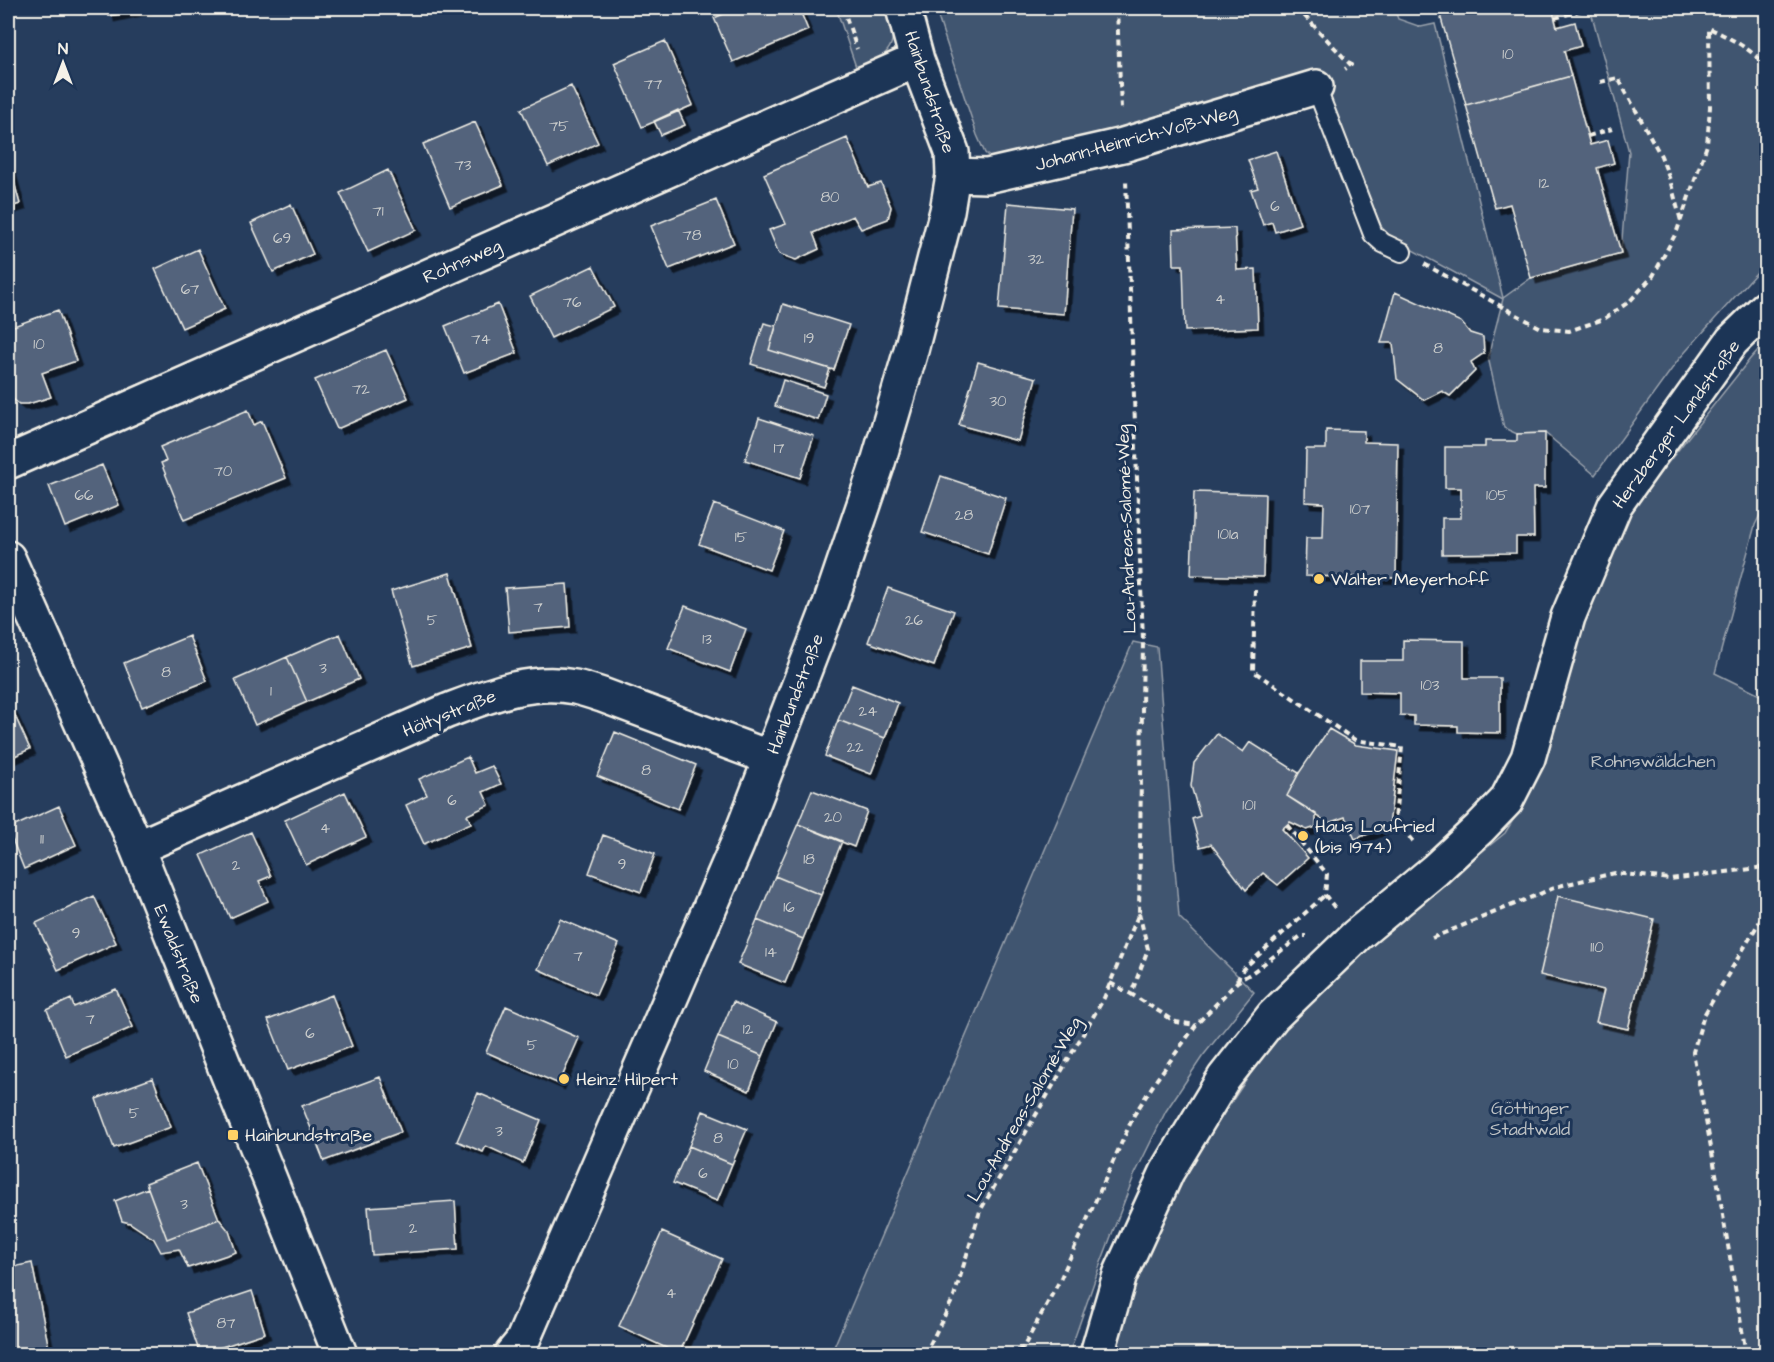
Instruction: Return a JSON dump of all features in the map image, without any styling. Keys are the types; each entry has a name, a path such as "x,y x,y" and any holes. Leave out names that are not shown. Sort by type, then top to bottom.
{"street":[{"name":"Hainbundstraße","path":"512,1354 527,1332 737,845 829,607 877,466 910,354 947,211 953,175 952,152 917,60 903,8"},
{"name":"Rohnsweg","path":"8,462 917,60"},
{"name":"Johann-Heinrich-Voß-Weg","path":"953,175 987,176 1123,145 1316,87"},
{"name":"Herzberger Landstraße","path":"1097,1354 1120,1275 1167,1172 1224,1078 1273,1016 1357,935 1435,870 1506,801 1528,759 1568,617 1615,505 1732,341 1767,308"},
{"name":"Ewaldstraße","path":"8,558 137,848 340,1354"},
{"name":"Höltystraße","path":"137,848 447,711 497,693 534,685 573,687 602,695 771,758"}],"lane":[{"path":"1316,87 1373,234 1383,243 1402,252"}],"path":[{"path":"843,8 868,82"},
{"name":"Lou-Andreas-Salomé-Weg","path":"1117,8 1143,641 1139,913 1148,950 1131,994"},
{"path":"1296,8 1351,65"},
{"path":"1555,18 1582,10"},
{"path":"1402,252 1541,328 1569,331 1604,319 1630,302 1653,276 1682,221 1707,145 1710,107 1708,28 1731,38 1754,53 1767,66"},
{"path":"1600,82 1618,78 1661,156 1682,221"},
{"path":"1588,136 1612,129"},
{"path":"1256,590 1253,671 1354,740 1402,747 1395,819 1435,870"},
{"path":"1008,1354 1023,1348 1060,1280 1134,1115 1157,1079 1196,1025 1237,982 1243,969 1325,895 1328,874 1287,825"},
{"path":"1432,938 1559,886 1615,873 1670,879 1767,867"},
{"path":"1325,895 1333,905"},
{"path":"1746,1354 1693,1052 1704,1015 1767,911"},
{"name":"Lou-Andreas-Salomé-Weg","path":"925,1354 954,1297 980,1211 1104,998 1139,913"},
{"path":"1110,983 1176,1022 1196,1025"}],"green space":[{"path":"836,8 889,8 893,32 885,54 857,70"},
{"path":"935,8 1394,8 1398,19 1421,27 1435,24 1503,298 1531,278 1621,252 1629,152 1590,8 1766,8 1766,262 1679,359 1595,475 1545,433 1517,434 1504,428 1488,357 1503,299 1385,235 1317,76 1122,138 995,162 985,153 977,135"},
{"name":"Göttinger Stadtwald","path":"1766,341 1766,503 1755,525 1715,673 1766,698 1766,1354 1114,1354 1134,1285 1178,1182 1263,1055 1342,966 1505,833 1532,790 1581,628 1622,521"},
{"path":"1133,642 1157,647 1179,917 1254,992 1202,1057 1166,1111 1134,1176 1069,1354 831,1354"}],"building":[{"path":"107,8 147,8 109,16"},
{"path":"738,8 799,8 808,30 733,62 714,18"},
{"path":"1438,8 1552,8 1557,27 1575,22 1581,46 1564,51 1571,76 1466,105"},
{"path":"665,41 693,105 642,127 614,63"},
{"path":"1571,76 1590,145 1608,140 1614,163 1597,168 1621,253 1531,278 1510,204 1495,208 1466,105"},
{"path":"571,86 598,143 548,166 521,109"},
{"path":"678,110 685,125 661,135 654,121"},
{"path":"475,122 503,185 450,207 423,144"},
{"path":"847,138 868,187 881,183 891,207 888,219 861,229 853,216 813,233 819,249 796,260 779,254 769,230 786,224 764,174"},
{"path":"1276,151 1300,224 1275,232 1272,222 1263,225 1251,190 1258,188 1248,160"},
{"path":"8,160 20,204 8,208"},
{"path":"388,170 416,230 368,252 340,193"},
{"path":"716,200 734,243 669,269 651,226"},
{"path":"1008,203 1072,209 1064,314 999,309"},
{"path":"291,204 313,254 273,272 251,223"},
{"path":"1235,228 1237,270 1256,269 1258,328 1185,331 1183,265 1174,265 1173,230"},
{"path":"198,249 225,309 182,328 155,269"},
{"path":"593,266 614,307 551,338 530,296"},
{"path":"1395,292 1461,322 1470,333 1483,337 1484,353 1471,362 1475,371 1450,396 1442,391 1424,400 1397,379 1393,343 1381,343"},
{"path":"498,304 517,353 464,373 445,326"},
{"path":"783,304 849,325 834,370 769,350"},
{"path":"58,310 76,361 42,373 51,397 28,404 19,404 13,399 8,385 8,328"},
{"path":"764,323 776,326 769,350 830,369 824,387 751,364"},
{"path":"386,350 408,398 337,429 315,380"},
{"path":"978,362 1036,378 1018,441 959,425"},
{"path":"783,380 826,394 818,420 775,406"},
{"path":"248,410 254,425 262,421 286,478 184,520 161,463 166,461 160,447"},
{"path":"759,418 814,436 800,478 745,460"},
{"path":"1326,430 1364,431 1364,442 1398,443 1396,578 1305,576 1306,538 1323,538 1324,503 1305,502 1306,449 1326,449"},
{"path":"1545,433 1545,488 1533,488 1534,537 1516,537 1516,553 1442,554 1442,518 1461,518 1461,488 1445,488 1445,447 1485,447 1485,441 1517,441 1517,434"},
{"path":"102,465 119,505 65,527 49,486"},
{"path":"941,476 1006,498 988,554 922,532"},
{"path":"1194,492 1265,494 1263,577 1191,575"},
{"path":"714,504 784,531 769,570 699,544"},
{"path":"450,573 472,648 413,666 391,591"},
{"path":"567,584 570,627 509,632 505,588"},
{"path":"888,588 954,611 934,666 868,642"},
{"path":"685,606 746,629 730,672 668,648"},
{"path":"340,634 359,679 307,702 287,657"},
{"path":"189,636 207,681 142,707 124,663"},
{"path":"1403,640 1464,641 1464,678 1500,678 1500,733 1458,732 1458,726 1414,725 1414,716 1400,715 1400,693 1360,692 1360,661 1403,661"},
{"path":"287,657 307,702 255,725 235,680"},
{"path":"852,685 898,703 885,738 838,720"},
{"path":"11,707 30,749 8,759 8,708"},
{"path":"838,720 885,738 871,774 825,756"},
{"path":"1329,729 1356,745 1398,751 1389,826 1355,839 1345,817 1328,823 1287,796 1299,773"},
{"path":"615,732 696,765 678,809 597,776"},
{"path":"1217,734 1243,752 1250,742 1299,773 1287,796 1316,814 1316,827 1307,830 1290,822 1282,829 1308,858 1278,885 1263,873 1246,890 1211,844 1200,847 1192,819 1200,816 1191,786 1194,763"},
{"path":"468,757 475,773 492,766 501,784 483,792 489,805 467,815 471,823 424,844 406,805 427,795 419,779"},
{"path":"812,790 867,811 854,847 798,824"},
{"path":"345,792 366,837 306,865 285,820"},
{"path":"59,806 76,845 24,869 8,829"},
{"path":"798,824 842,841 821,895 775,876"},
{"path":"251,832 271,876 259,881 268,901 230,918 201,855"},
{"path":"603,835 655,854 641,892 589,873"},
{"path":"775,876 821,895 803,939 757,920"},
{"path":"94,896 116,943 58,970 36,923"},
{"path":"1558,896 1654,919 1628,1029 1596,1022 1604,990 1540,975"},
{"path":"560,919 619,944 596,995 538,969"},
{"path":"757,920 803,939 785,983 738,964"},
{"path":"116,989 133,1027 66,1056 47,1010 71,999 74,1007"},
{"path":"332,995 352,1046 288,1070 268,1020"},
{"path":"733,1002 777,1022 763,1056 718,1037"},
{"path":"506,1006 579,1038 559,1084 486,1052"},
{"path":"718,1037 763,1056 749,1091 704,1071"},
{"path":"380,1077 401,1132 324,1161 302,1106"},
{"path":"153,1078 171,1127 114,1148 96,1099"},
{"path":"478,1093 541,1120 523,1163 486,1146 483,1152 457,1141"},
{"path":"703,1111 747,1129 732,1164 689,1146"},
{"path":"689,1146 732,1164 717,1201 673,1183"},
{"path":"197,1163 219,1219 167,1239 146,1183"},
{"path":"148,1188 167,1239 219,1219 229,1231 236,1252 188,1268 179,1249 161,1252 154,1239 130,1223 122,1221 115,1201"},
{"path":"455,1201 458,1249 372,1255 368,1207"},
{"path":"662,1232 722,1259 679,1354 619,1326"},
{"path":"32,1263 50,1354 8,1354 8,1268"},
{"path":"252,1291 265,1333 200,1354 186,1313"}],"place":[{"name":"Walter Meyerhoff","path":"1319,579"},
{"name":"Haus Loufried (bis 1974)","path":"1303,836"},
{"name":"Heinz Hilpert","path":"564,1079"},
{"name":"Hainbundstraße","path":"233,1135"}],"park label":[{"name":"Rohnswäldchen","path":"1653,761"}]}
